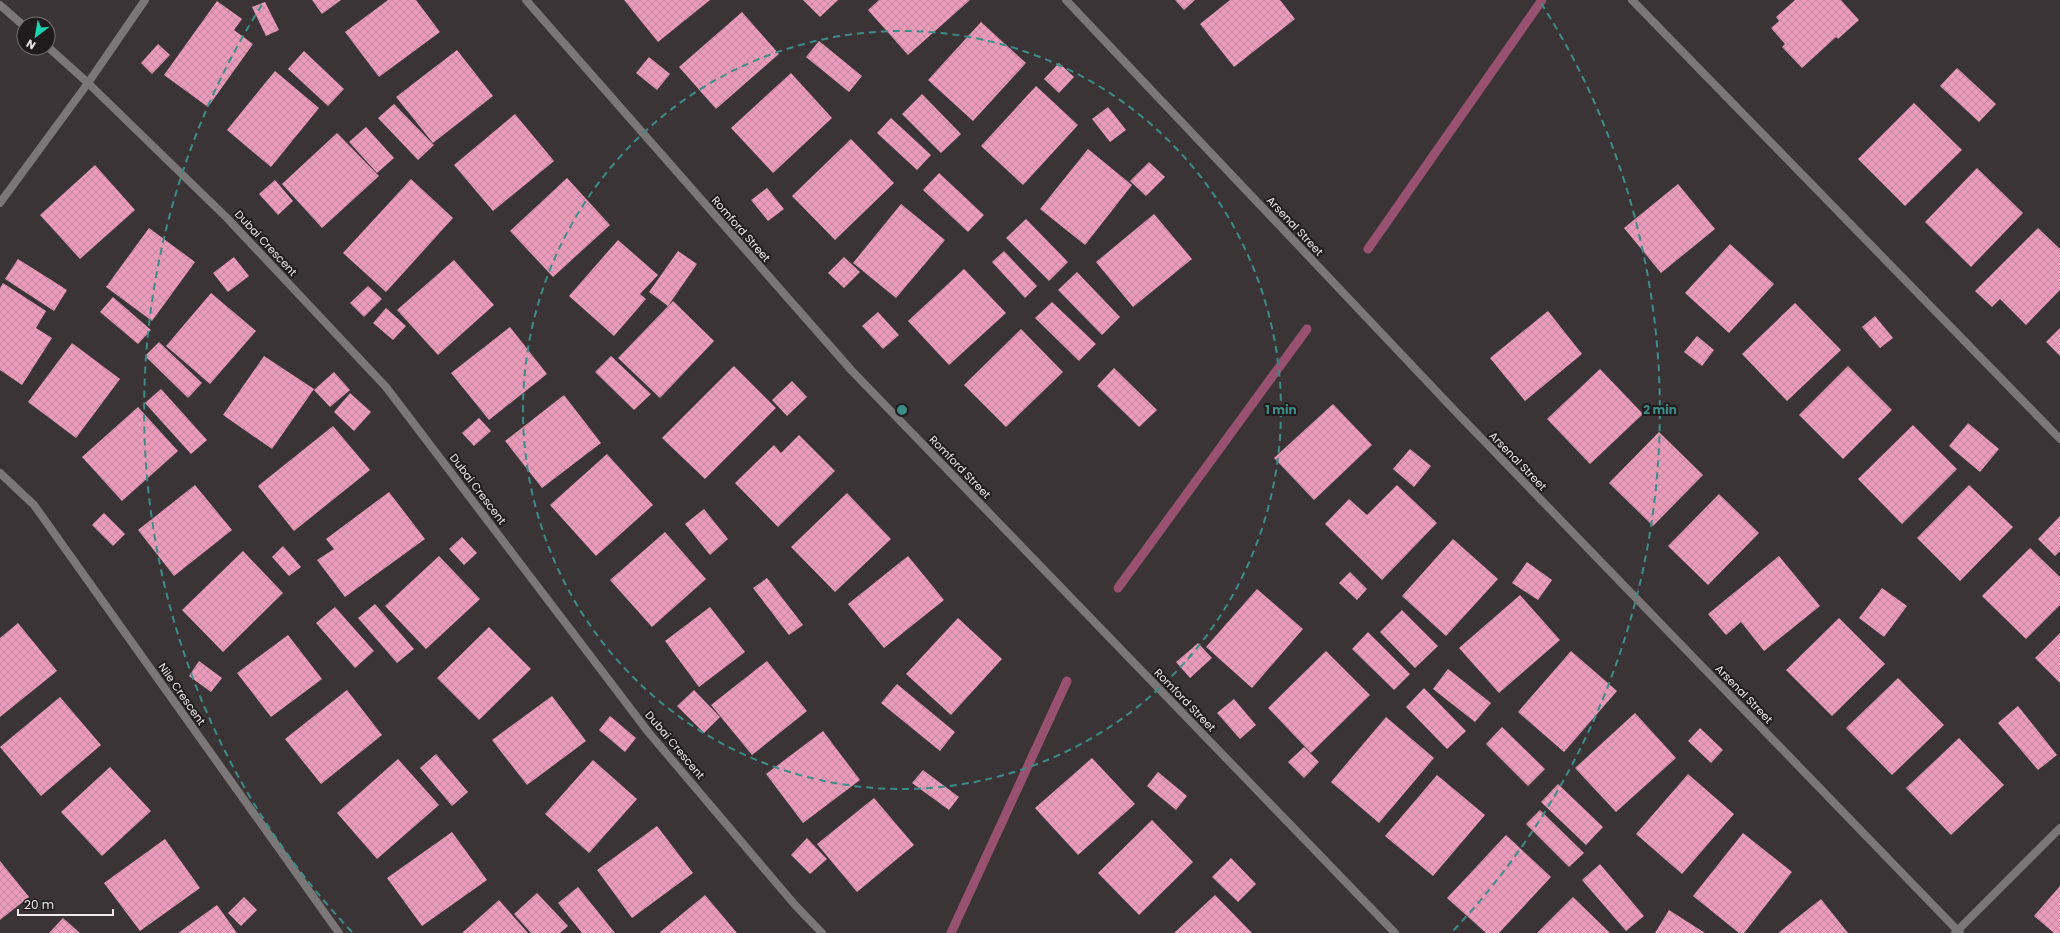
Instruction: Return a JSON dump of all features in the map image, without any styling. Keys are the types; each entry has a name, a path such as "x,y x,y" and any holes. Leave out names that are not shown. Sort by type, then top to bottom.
{"street":[{"path":"0,203 88,83 145,0"},
{"name":"Romford Street","path":"526,0 852,372 1395,933"},
{"name":"Arsenal Street","path":"1066,0 1457,413 1957,932"},
{"path":"1632,0 2060,439"},
{"path":"0,5 16,19"},
{"name":"Dubai Crescent","path":"56,54 88,83 227,218 386,387 649,733 795,905 822,933"},
{"name":"Nile Crescent","path":"0,473 34,505 339,933"},
{"path":"1957,932 2060,828"}],"building":[{"path":"312,0 341,0 322,14"},
{"path":"388,0 416,0 440,32 379,77 345,32"},
{"path":"624,0 710,0 658,42"},
{"path":"803,0 838,0 820,17"},
{"path":"879,0 970,0 908,55 868,10"},
{"path":"1175,0 1195,0 1184,10"},
{"path":"1230,0 1280,0 1295,19 1234,67 1200,24"},
{"path":"1795,0 1841,0 1859,20 1838,39 1836,37 1802,68 1782,47 1785,44 1771,28 1779,21 1776,17"},
{"path":"217,1 242,19 234,30 253,44 208,107 164,75"},
{"path":"265,2 279,30 266,36 252,7"},
{"path":"742,12 779,54 716,109 679,67"},
{"path":"981,22 1026,63 973,121 928,80"},
{"path":"819,41 862,76 849,92 806,57"},
{"path":"158,44 170,55 152,74 141,63"},
{"path":"457,50 493,96 433,143 396,97"},
{"path":"304,51 344,89 328,106 288,69"},
{"path":"649,57 670,74 657,90 636,73"},
{"path":"1059,63 1074,77 1059,93 1044,79"},
{"path":"1957,68 1996,104 1979,122 1940,86"},
{"path":"275,71 319,108 271,167 227,130"},
{"path":"791,73 832,118 773,173 731,128"},
{"path":"1036,86 1078,125 1023,185 981,146"},
{"path":"922,94 961,134 941,153 902,114"},
{"path":"1914,103 1962,150 1905,206 1858,159"},
{"path":"394,104 434,145 418,160 378,118"},
{"path":"1108,107 1126,130 1110,142 1092,119"},
{"path":"515,114 554,161 493,211 454,165"},
{"path":"891,118 931,155 917,170 877,133"},
{"path":"366,127 394,158 377,173 349,142"},
{"path":"337,133 379,176 322,228 282,184"},
{"path":"851,139 894,183 835,240 792,196"},
{"path":"1088,149 1132,185 1085,245 1040,209"},
{"path":"1149,162 1165,177 1146,196 1130,181"},
{"path":"95,165 135,210 80,259 40,215"},
{"path":"1977,168 2023,213 1971,267 1925,222"},
{"path":"939,173 984,215 968,232 923,190"},
{"path":"567,178 610,225 553,277 510,231"},
{"path":"411,179 453,218 386,292 343,253"},
{"path":"275,180 293,201 278,215 259,194"},
{"path":"1678,184 1715,229 1661,273 1624,228"},
{"path":"767,188 784,209 768,221 751,200"},
{"path":"901,204 945,240 896,298 853,263"},
{"path":"1154,214 1192,259 1133,307 1096,262"},
{"path":"1026,219 1068,262 1049,281 1006,238"},
{"path":"149,228 195,262 152,321 106,287"},
{"path":"2038,228 2060,249 2060,290 2026,325 2000,299 1992,307 1975,291"},
{"path":"618,240 658,275 640,294 646,299 614,336 569,296"},
{"path":"1730,244 1774,284 1729,333 1685,293"},
{"path":"678,251 697,264 668,306 649,292"},
{"path":"1004,251 1037,286 1025,298 992,262"},
{"path":"234,257 249,276 228,292 213,273"},
{"path":"844,257 860,272 844,288 828,273"},
{"path":"18,259 67,290 54,311 5,279"},
{"path":"454,260 494,305 438,355 397,310"},
{"path":"964,269 1006,313 949,365 908,321"},
{"path":"1077,272 1120,317 1102,335 1058,290"},
{"path":"3,283 46,311 36,328 52,338 22,385 0,370 0,288"},
{"path":"368,286 382,299 364,317 350,303"},
{"path":"211,293 256,331 210,384 166,346"},
{"path":"113,297 151,330 138,344 100,312"},
{"path":"673,301 714,341 660,398 618,358"},
{"path":"1052,302 1096,344 1079,361 1035,318"},
{"path":"1795,303 1841,350 1787,401 1742,354"},
{"path":"386,308 406,326 393,340 373,323"},
{"path":"1548,311 1582,354 1525,401 1490,358"},
{"path":"878,312 899,335 883,349 862,326"},
{"path":"1875,316 1893,338 1880,348 1862,327"},
{"path":"510,327 547,374 489,420 451,373"},
{"path":"2060,328 2060,356 2046,342"},
{"path":"1021,329 1063,372 1006,427 964,385"},
{"path":"1697,336 1714,350 1702,366 1684,352"},
{"path":"159,342 202,383 188,398 145,356"},
{"path":"72,343 120,379 76,438 28,402"},
{"path":"264,356 314,389 272,449 223,415"},
{"path":"611,356 651,394 634,410 595,372"},
{"path":"734,366 776,408 705,479 662,438"},
{"path":"1848,366 1892,410 1843,459 1799,415"},
{"path":"1114,368 1157,410 1139,427 1097,386"},
{"path":"1600,369 1643,414 1590,464 1547,419"},
{"path":"334,372 350,390 330,407 314,390"},
{"path":"792,381 807,397 787,416 772,400"},
{"path":"161,389 207,440 191,454 145,403"},
{"path":"350,393 371,412 354,431 334,412"},
{"path":"564,395 601,443 542,488 505,441"},
{"path":"1333,404 1372,445 1314,500 1274,458"},
{"path":"138,407 178,451 122,501 82,457"},
{"path":"479,418 491,431 474,446 462,433"},
{"path":"1968,423 1999,449 1980,472 1949,446"},
{"path":"1913,425 1957,469 1902,524 1858,479"},
{"path":"333,426 370,470 294,531 258,486"},
{"path":"1659,432 1703,475 1653,526 1609,483"},
{"path":"799,435 835,471 778,527 735,483 774,445 781,453"},
{"path":"1410,449 1431,466 1414,487 1393,469"},
{"path":"607,454 653,505 596,556 550,505"},
{"path":"195,485 232,530 174,576 138,530"},
{"path":"1397,485 1437,523 1382,580 1325,524 1349,499 1367,515"},
{"path":"1969,485 2013,527 1960,581 1917,538"},
{"path":"389,492 425,539 345,597 317,560 334,549 326,539"},
{"path":"847,493 891,539 835,592 791,547"},
{"path":"1719,494 1759,533 1708,585 1668,546"},
{"path":"704,509 728,539 710,555 685,524"},
{"path":"104,513 125,534 113,546 92,525"},
{"path":"2060,516 2060,551 2055,556 2038,539"},
{"path":"665,532 706,579 652,627 610,580"},
{"path":"462,537 477,553 464,565 449,549"},
{"path":"1453,539 1498,579 1446,636 1402,596"},
{"path":"283,546 301,567 289,576 272,557"},
{"path":"2030,548 2060,577 2060,605 2026,639 1982,596"},
{"path":"243,551 283,593 223,652 182,610"},
{"path":"439,556 480,599 426,649 385,606"},
{"path":"908,556 944,600 884,648 848,604"},
{"path":"1779,556 1820,606 1764,651 1741,622 1726,635 1708,614"},
{"path":"1527,562 1552,580 1538,600 1512,583"},
{"path":"1350,572 1367,589 1357,600 1339,583"},
{"path":"767,578 803,625 789,635 753,588"},
{"path":"1882,588 1907,606 1884,637 1859,618"},
{"path":"1257,589 1303,629 1252,688 1206,647"},
{"path":"1520,595 1560,640 1499,693 1459,648"},
{"path":"375,604 414,649 397,663 358,618"},
{"path":"335,607 374,651 355,668 316,623"},
{"path":"710,607 745,652 699,687 665,641"},
{"path":"1402,610 1438,646 1415,668 1380,632"},
{"path":"958,618 1002,659 951,715 906,674"},
{"path":"1839,618 1885,664 1832,716 1786,670"},
{"path":"18,623 57,671 0,717 0,638"},
{"path":"489,627 531,669 479,720 437,678"},
{"path":"1368,632 1410,674 1394,690 1352,649"},
{"path":"2060,633 2060,683 2035,658"},
{"path":"288,635 322,679 271,717 237,673"},
{"path":"1198,643 1212,658 1190,678 1176,662"},
{"path":"1326,651 1370,695 1311,753 1268,708"},
{"path":"1571,651 1617,691 1564,752 1518,712"},
{"path":"199,661 222,678 211,692 189,676"},
{"path":"767,661 807,711 752,755 711,705"},
{"path":"1448,669 1491,703 1475,722 1433,689"},
{"path":"1898,678 1944,725 1892,775 1846,728"},
{"path":"897,684 955,732 940,751 881,703"},
{"path":"1424,688 1466,731 1447,749 1406,707"},
{"path":"347,690 382,735 321,784 285,739"},
{"path":"694,690 720,717 704,733 677,706"},
{"path":"552,696 586,741 527,785 492,740"},
{"path":"60,697 101,745 41,796 0,747"},
{"path":"1234,699 1256,725 1240,739 1217,713"},
{"path":"2018,706 2057,755 2038,770 1998,723"},
{"path":"1635,713 1676,758 1616,812 1575,768"},
{"path":"610,716 636,738 625,752 599,730"},
{"path":"1386,717 1434,758 1379,823 1331,782"},
{"path":"1502,727 1545,769 1528,786 1486,744"},
{"path":"1700,728 1723,750 1711,763 1688,741"},
{"path":"823,731 860,780 803,823 766,774"},
{"path":"1959,738 2004,785 1951,835 1906,788"},
{"path":"1304,747 1319,762 1304,778 1288,762"},
{"path":"436,754 468,792 452,806 420,768"},
{"path":"1092,758 1135,804 1078,855 1035,808"},
{"path":"398,759 439,805 377,859 337,813"},
{"path":"593,760 637,799 589,853 545,814"},
{"path":"110,767 151,811 102,856 61,812"},
{"path":"923,770 959,797 949,810 912,783"},
{"path":"1158,772 1187,796 1176,810 1147,786"},
{"path":"1688,774 1734,814 1682,874 1636,834"},
{"path":"1437,775 1485,815 1433,876 1385,836"},
{"path":"1558,784 1603,827 1586,845 1541,802"},
{"path":"874,798 914,845 857,892 817,844"},
{"path":"1540,810 1584,853 1569,867 1526,824"},
{"path":"1152,820 1193,862 1139,915 1098,873"},
{"path":"657,826 693,873 632,918 597,870"},
{"path":"452,832 487,880 422,926 387,878"},
{"path":"1743,833 1792,872 1744,933 1739,933 1693,896"},
{"path":"1506,835 1551,877 1499,933 1486,933 1447,898"},
{"path":"807,838 827,859 810,874 791,855"},
{"path":"165,839 200,888 140,931 104,883"},
{"path":"1231,858 1256,884 1238,902 1212,877"},
{"path":"0,861 29,897 0,920"},
{"path":"1600,864 1644,916 1626,931 1582,880"},
{"path":"2060,886 2060,933 2054,933 2034,916"},
{"path":"578,887 615,933 582,933 558,903"},
{"path":"537,893 568,926 560,933 531,933 514,914"},
{"path":"705,895 737,933 659,933"},
{"path":"1215,895 1252,933 1174,933"},
{"path":"244,897 257,910 241,926 228,913"},
{"path":"1573,897 1610,933 1537,933"},
{"path":"1821,899 1848,933 1778,933"},
{"path":"499,900 528,933 462,933"},
{"path":"217,905 237,933 178,933"},
{"path":"1669,910 1705,933 1655,933"},
{"path":"63,918 80,933 49,933"}],"waterway":[{"path":"1368,249 1542,0"},
{"path":"1118,588 1307,329"},
{"path":"951,933 1067,681"}]}
